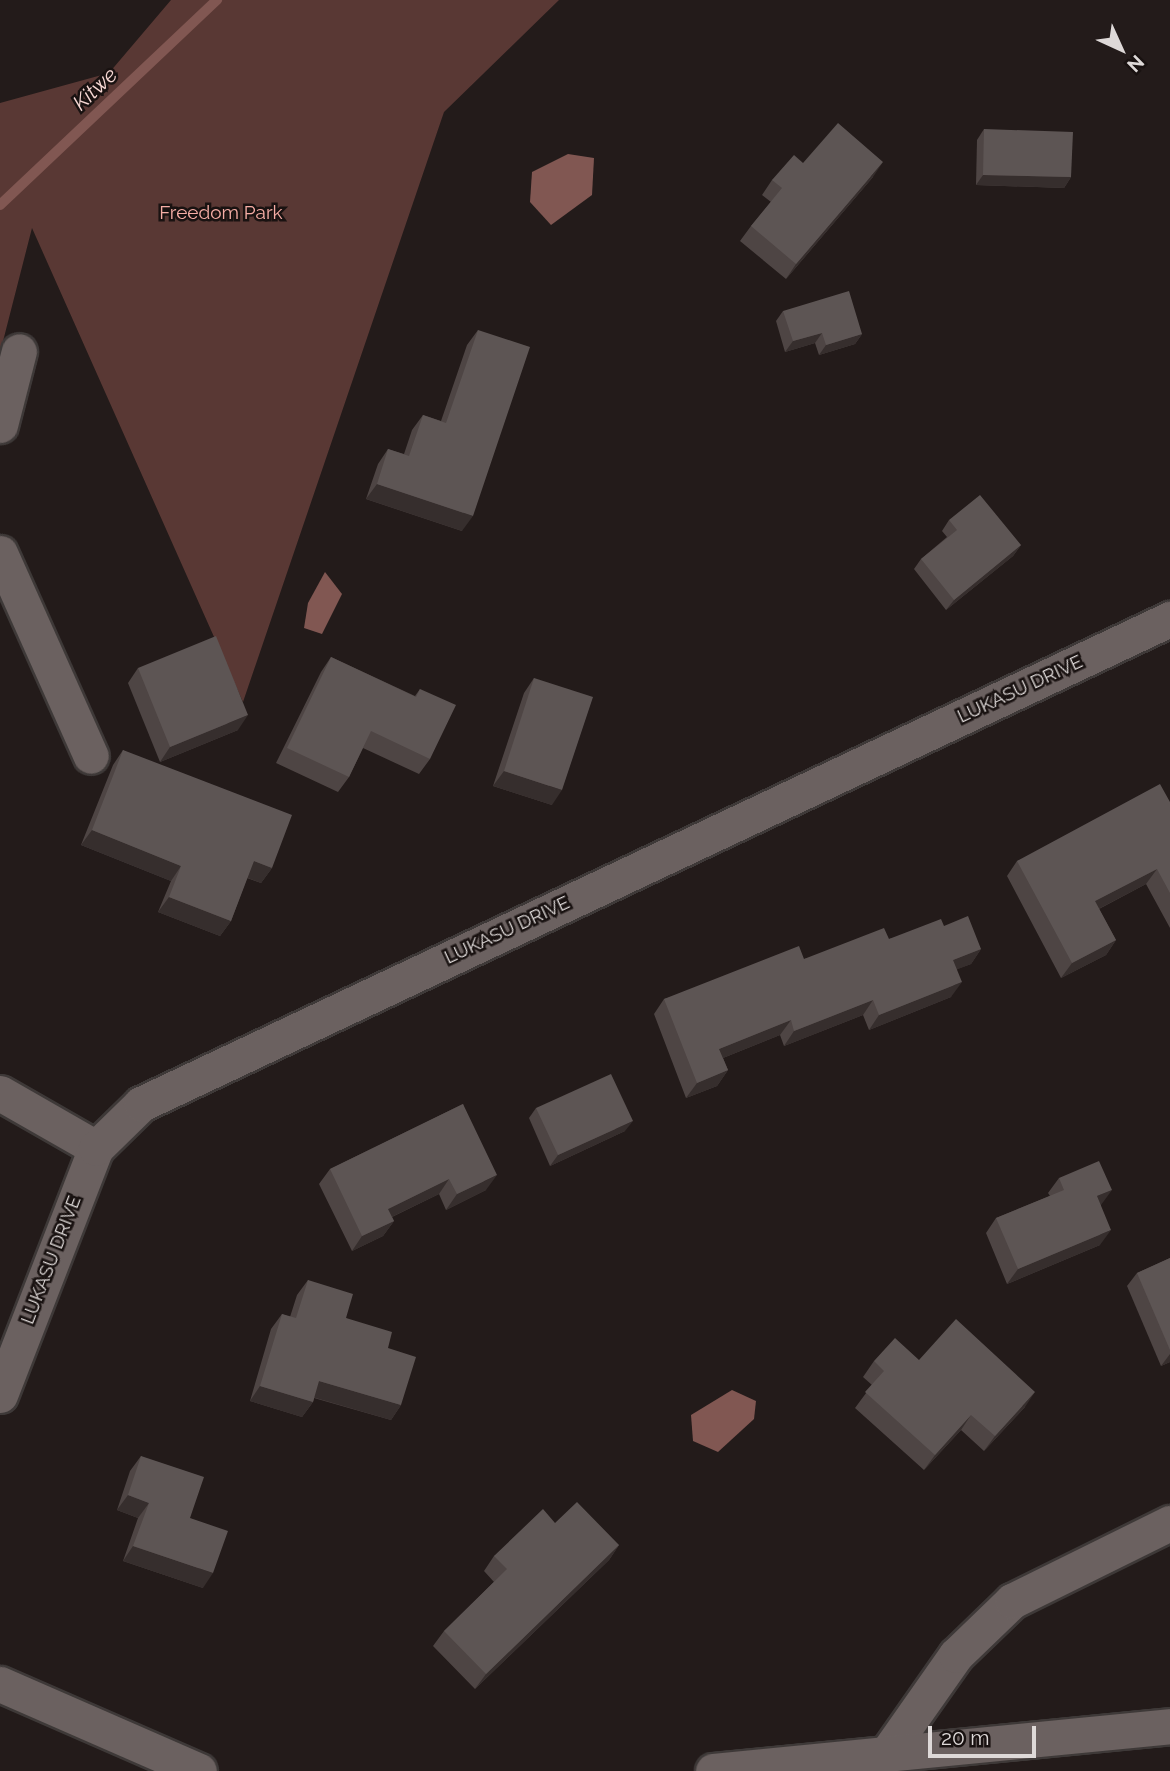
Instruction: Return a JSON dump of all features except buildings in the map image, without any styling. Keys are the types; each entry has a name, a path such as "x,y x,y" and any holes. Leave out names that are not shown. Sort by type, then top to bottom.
{"street":[{"path":"0,425 19,351"},
{"path":"0,553 91,756"},
{"name":"LUKASU DRIVE","path":"0,1395 96,1148 141,1104 1170,619"},
{"path":"0,1093 96,1148"},
{"path":"887,1752 957,1655 1012,1601 1170,1522"},
{"path":"0,1684 199,1771"},
{"path":"713,1771 887,1752 1170,1727"}],"green space":[{"name":"Freedom Park","path":"171,0 559,0 444,112 243,702 32,228 0,353 0,103 109,73"}],"shaded area":[{"path":"568,154 594,158 592,195 551,225 530,202 532,172"},
{"path":"325,572 342,594 322,634 304,628 308,603"},
{"path":"732,1390 756,1401 754,1419 718,1452 693,1441 691,1415"}],"waterway":[{"name":"Kitwe","path":"0,205 217,0"}]}
